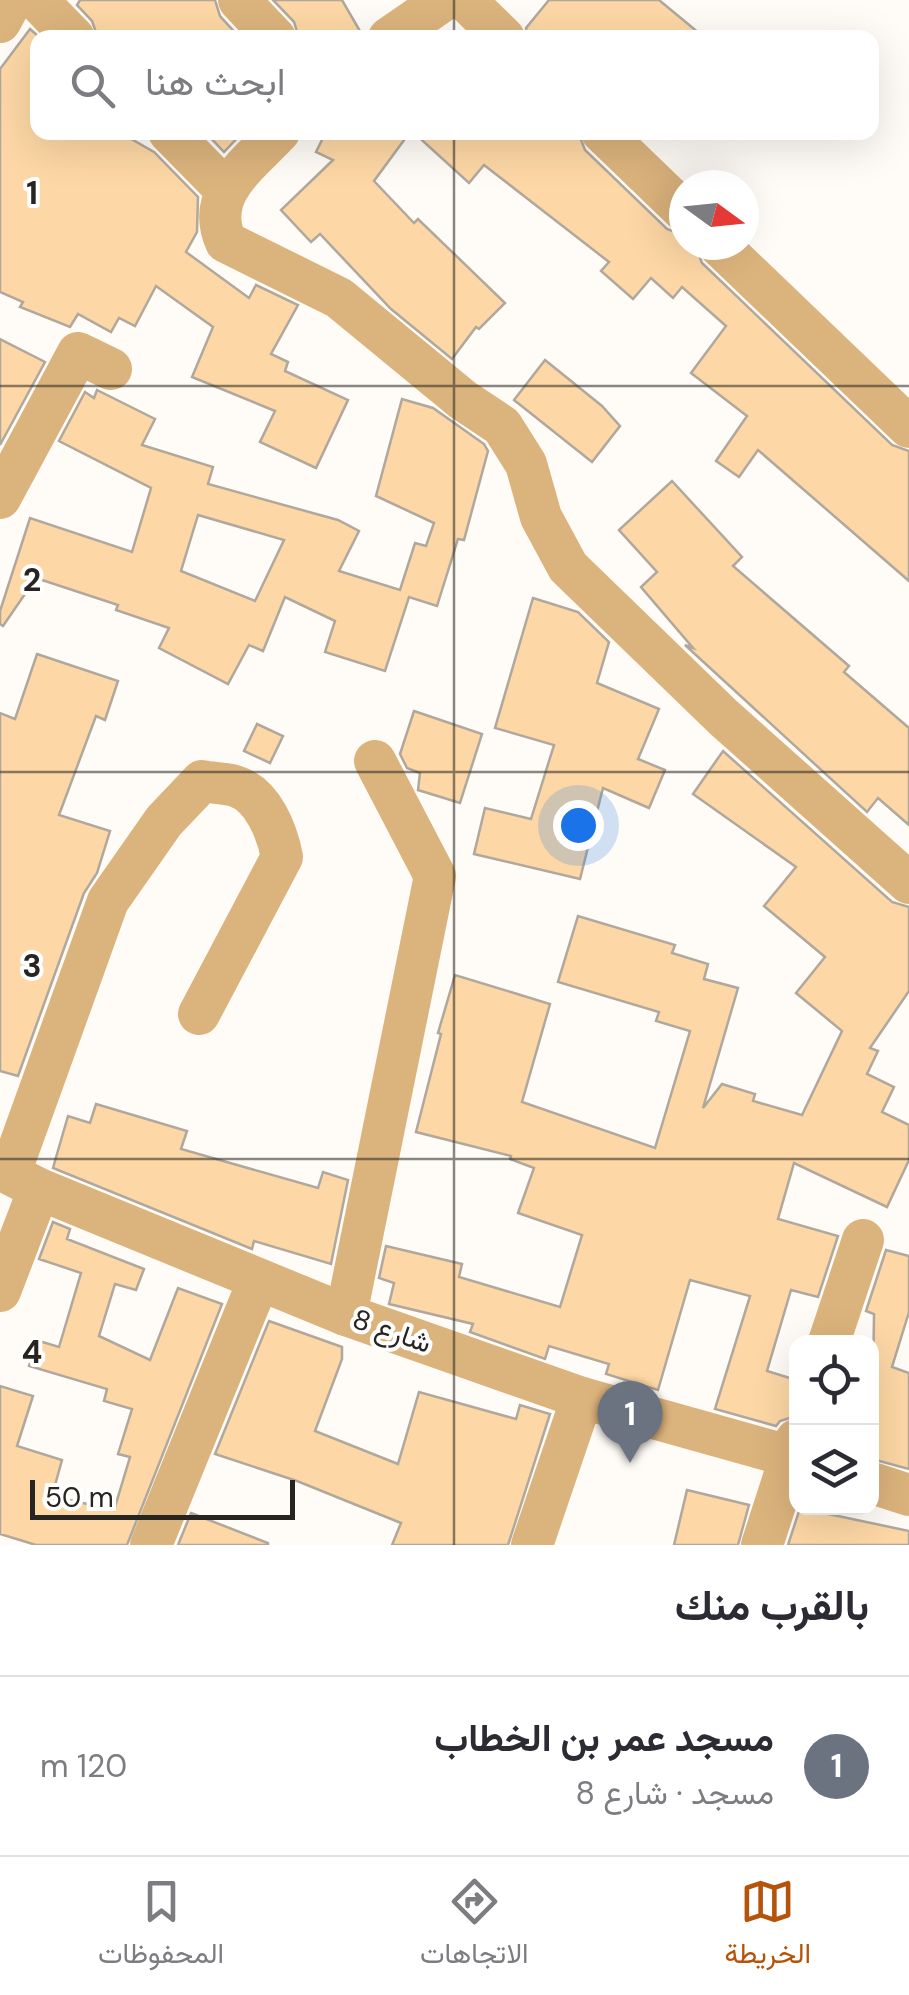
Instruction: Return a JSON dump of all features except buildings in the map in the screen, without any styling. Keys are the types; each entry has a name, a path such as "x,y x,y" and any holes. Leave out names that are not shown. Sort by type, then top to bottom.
{"street":[{"path":"238,0 268,30"},
{"path":"401,30 444,0"},
{"path":"464,0 496,30"},
{"path":"16,5 60,30"},
{"path":"177,140 225,188"},
{"path":"271,140 225,188 218,216 226,242 339,298 464,400 502,426 526,464 541,517 568,566 724,717 909,883"},
{"path":"610,140 669,197"},
{"path":"736,260 909,427"},
{"path":"0,498 78,354 111,369"},
{"path":"346,1315 435,876 375,762"},
{"path":"0,1291 16,1177 108,900 164,821 202,782 236,786 256,799 278,835 282,858 199,1014"},
{"name":"شارع 8","path":"16,1177 258,1282 346,1315 582,1398 789,1450"},
{"path":"831,1335 863,1240"},
{"path":"152,1545 258,1282"},
{"path":"532,1545 582,1398"},
{"path":"762,1545 789,1469"},
{"path":"879,1485 909,1495"}],"place":[{"name":"مسجد عمر بن الخطاب","path":"630,1463"}]}
